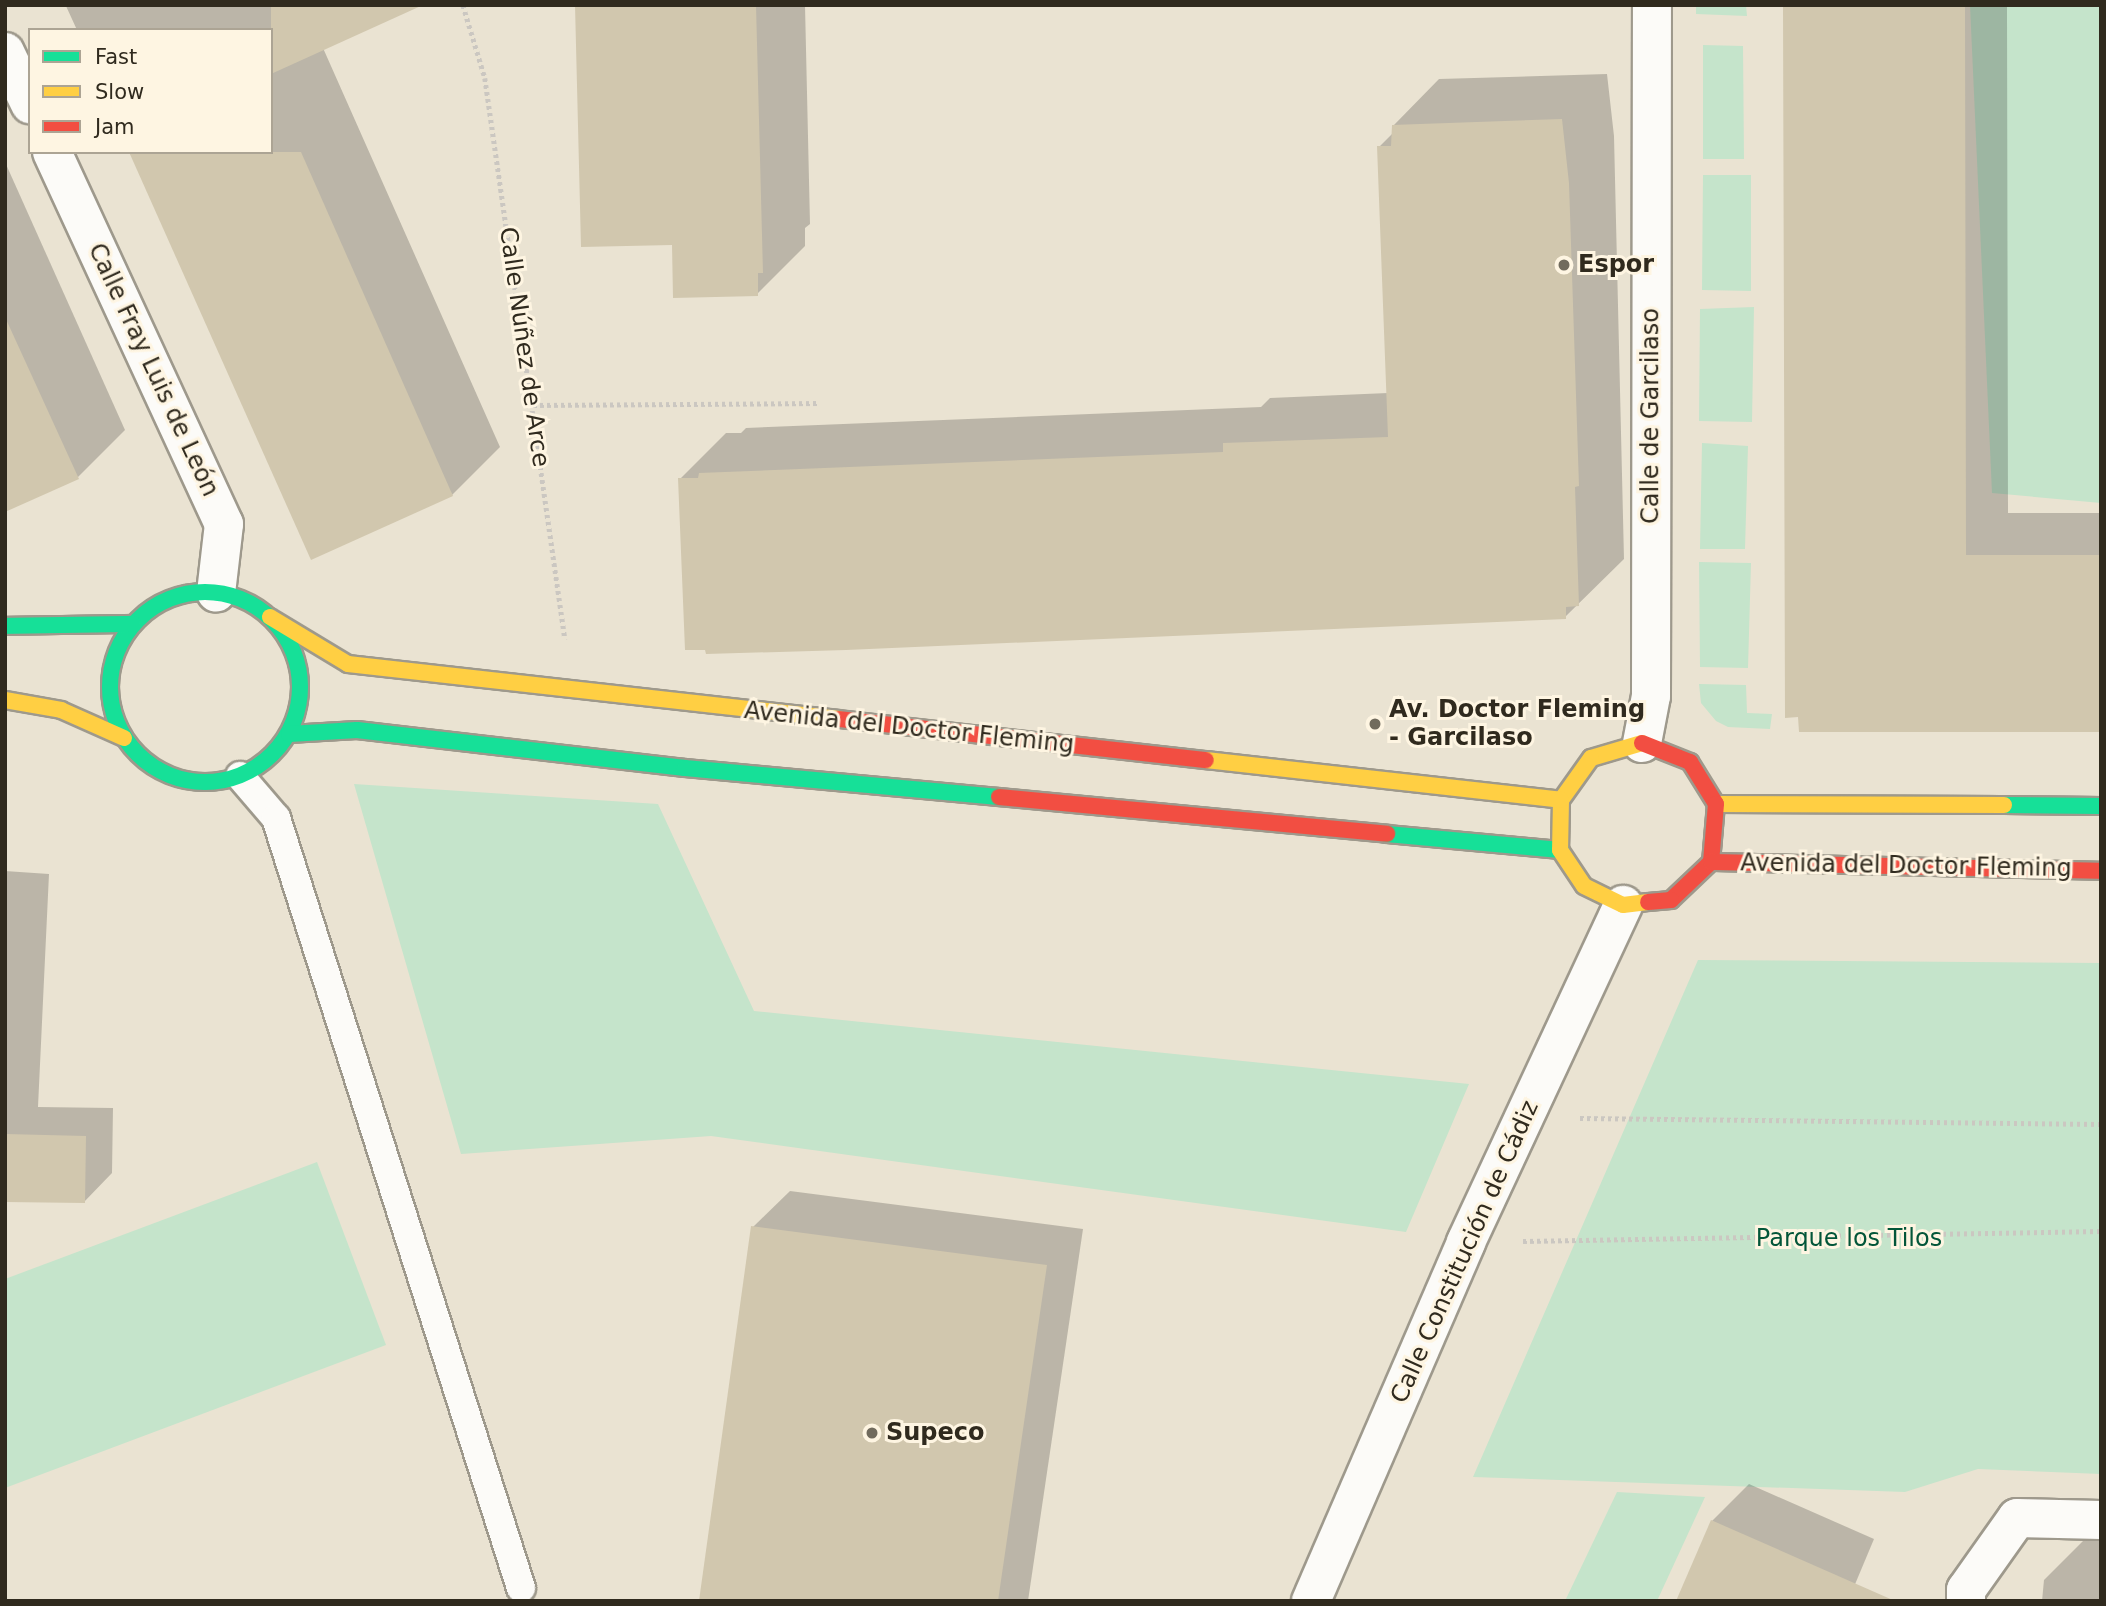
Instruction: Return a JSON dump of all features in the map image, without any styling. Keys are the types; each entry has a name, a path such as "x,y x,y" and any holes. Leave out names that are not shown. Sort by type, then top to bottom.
{"main road":[{"path":"185,593 215,593 244,600 270,617 289,642 300,672 299,704 289,734 268,759 240,776 208,783 175,778 146,762 124,738 112,709 109,679 117,649 134,624 157,604 185,593"},
{"name":"Avenida del Doctor Fleming","path":"270,617 348,664 573,692 1561,800"},
{"path":"5,626 134,624"},
{"path":"5,700 61,709 124,738"},
{"path":"289,734 357,730 685,768 1560,850"},
{"path":"1642,743 1690,762 1716,804 1711,862 1671,900 1623,905 1584,886 1560,850 1561,800 1591,758 1642,743"},
{"path":"1716,804 2101,806"},
{"name":"Avenida del Doctor Fleming","path":"1711,862 2101,870"}],"street":[{"name":"Calle de Garcilaso","path":"1642,743 1651,696 1651,5"},
{"path":"5,51 28,100"},
{"name":"Calle Fray Luis de León","path":"53,154 225,524 215,593"},
{"name":"Calle Constitución de Cádiz","path":"1311,1601 1466,1242 1527,1118 1565,1023 1623,905"},
{"path":"1966,1596 2017,1518 2101,1520"}],"lane":[{"path":"240,776 276,818 521,1588"}],"path":[{"name":"Calle Núñez de Arce","path":"463,5 485,78 573,692"},
{"path":"533,405 820,403"},
{"path":"1527,1118 2101,1124"},
{"path":"1466,1242 2101,1231"}],"green space":[{"path":"1696,5 1746,5 1747,16 1696,14"},
{"path":"1970,5 2101,5 2101,503 1992,493"},
{"path":"1703,45 1743,46 1744,159 1703,159"},
{"path":"1703,175 1751,175 1751,291 1702,290"},
{"path":"1754,307 1752,422 1699,421 1700,309"},
{"path":"1702,443 1748,446 1745,549 1700,549"},
{"path":"1699,562 1751,563 1748,668 1700,667"},
{"path":"1699,684 1746,685 1747,713 1772,714 1770,729 1728,727 1716,721 1701,703"},
{"path":"354,784 658,804 754,1011 1469,1084 1406,1232 711,1136 461,1154"},
{"name":"Parque los Tilos","path":"1698,960 2101,963 2101,1474 1978,1469 1905,1492 1473,1477"},
{"path":"317,1162 386,1345 5,1488 5,1279"},
{"path":"1617,1492 1705,1497 1657,1601 1565,1601"}],"building":[{"path":"271,5 423,5 273,73"},
{"path":"575,5 756,5 763,273 758,273 758,296 673,298 672,245 581,247"},
{"path":"1783,5 1965,5 1966,555 2101,555 2101,732 1799,732 1798,717 1785,718"},
{"path":"1562,119 1569,183 1579,486 1575,487 1579,606 1566,607 1566,619 846,650 706,654 705,650 685,650 678,478 698,478 699,473 1223,452 1223,443 1388,437 1377,146 1391,146 1392,125"},
{"path":"301,152 453,496 311,560 130,154"},
{"path":"5,317 79,479 5,512"},
{"path":"5,1134 86,1136 85,1203 5,1202"},
{"name":"Supeco","path":"751,1226 1047,1265 998,1601 699,1601"},
{"path":"1711,1520 1895,1601 1676,1601"}],"traffic: fast":[{"path":"205,592 241,600 258,608 272,620 284,634 292,651 300,687 292,723 284,740 272,754 258,766 241,774 205,782 169,774 152,766 138,754 126,740 118,723 110,687 118,651 126,634 138,620 152,608 169,600 205,592"},
{"path":"5,626 133,624"},
{"path":"289,734 357,730 685,768 999,797"},
{"path":"2004,805 2101,806"},
{"path":"1387,834 1560,850"}],"traffic: slow":[{"path":"270,617 348,664 839,719"},
{"path":"5,700 61,710 124,738"},
{"path":"1642,743 1591,758 1561,800 1560,850 1584,886 1623,905 1648,902"},
{"path":"1206,760 1561,800"},
{"path":"1716,804 2004,805"}],"traffic: jam":[{"path":"839,719 1206,760"},
{"path":"1642,743 1690,762 1716,804 1711,862 1671,900 1648,902"},
{"path":"999,797 1387,834"},
{"path":"1711,862 2101,871"}],"place":[{"name":"Espor","path":"1564,265"},
{"name":"Av. Doctor Fleming - Garcilaso","path":"1375,724"},
{"name":"Supeco","path":"872,1433"}]}
